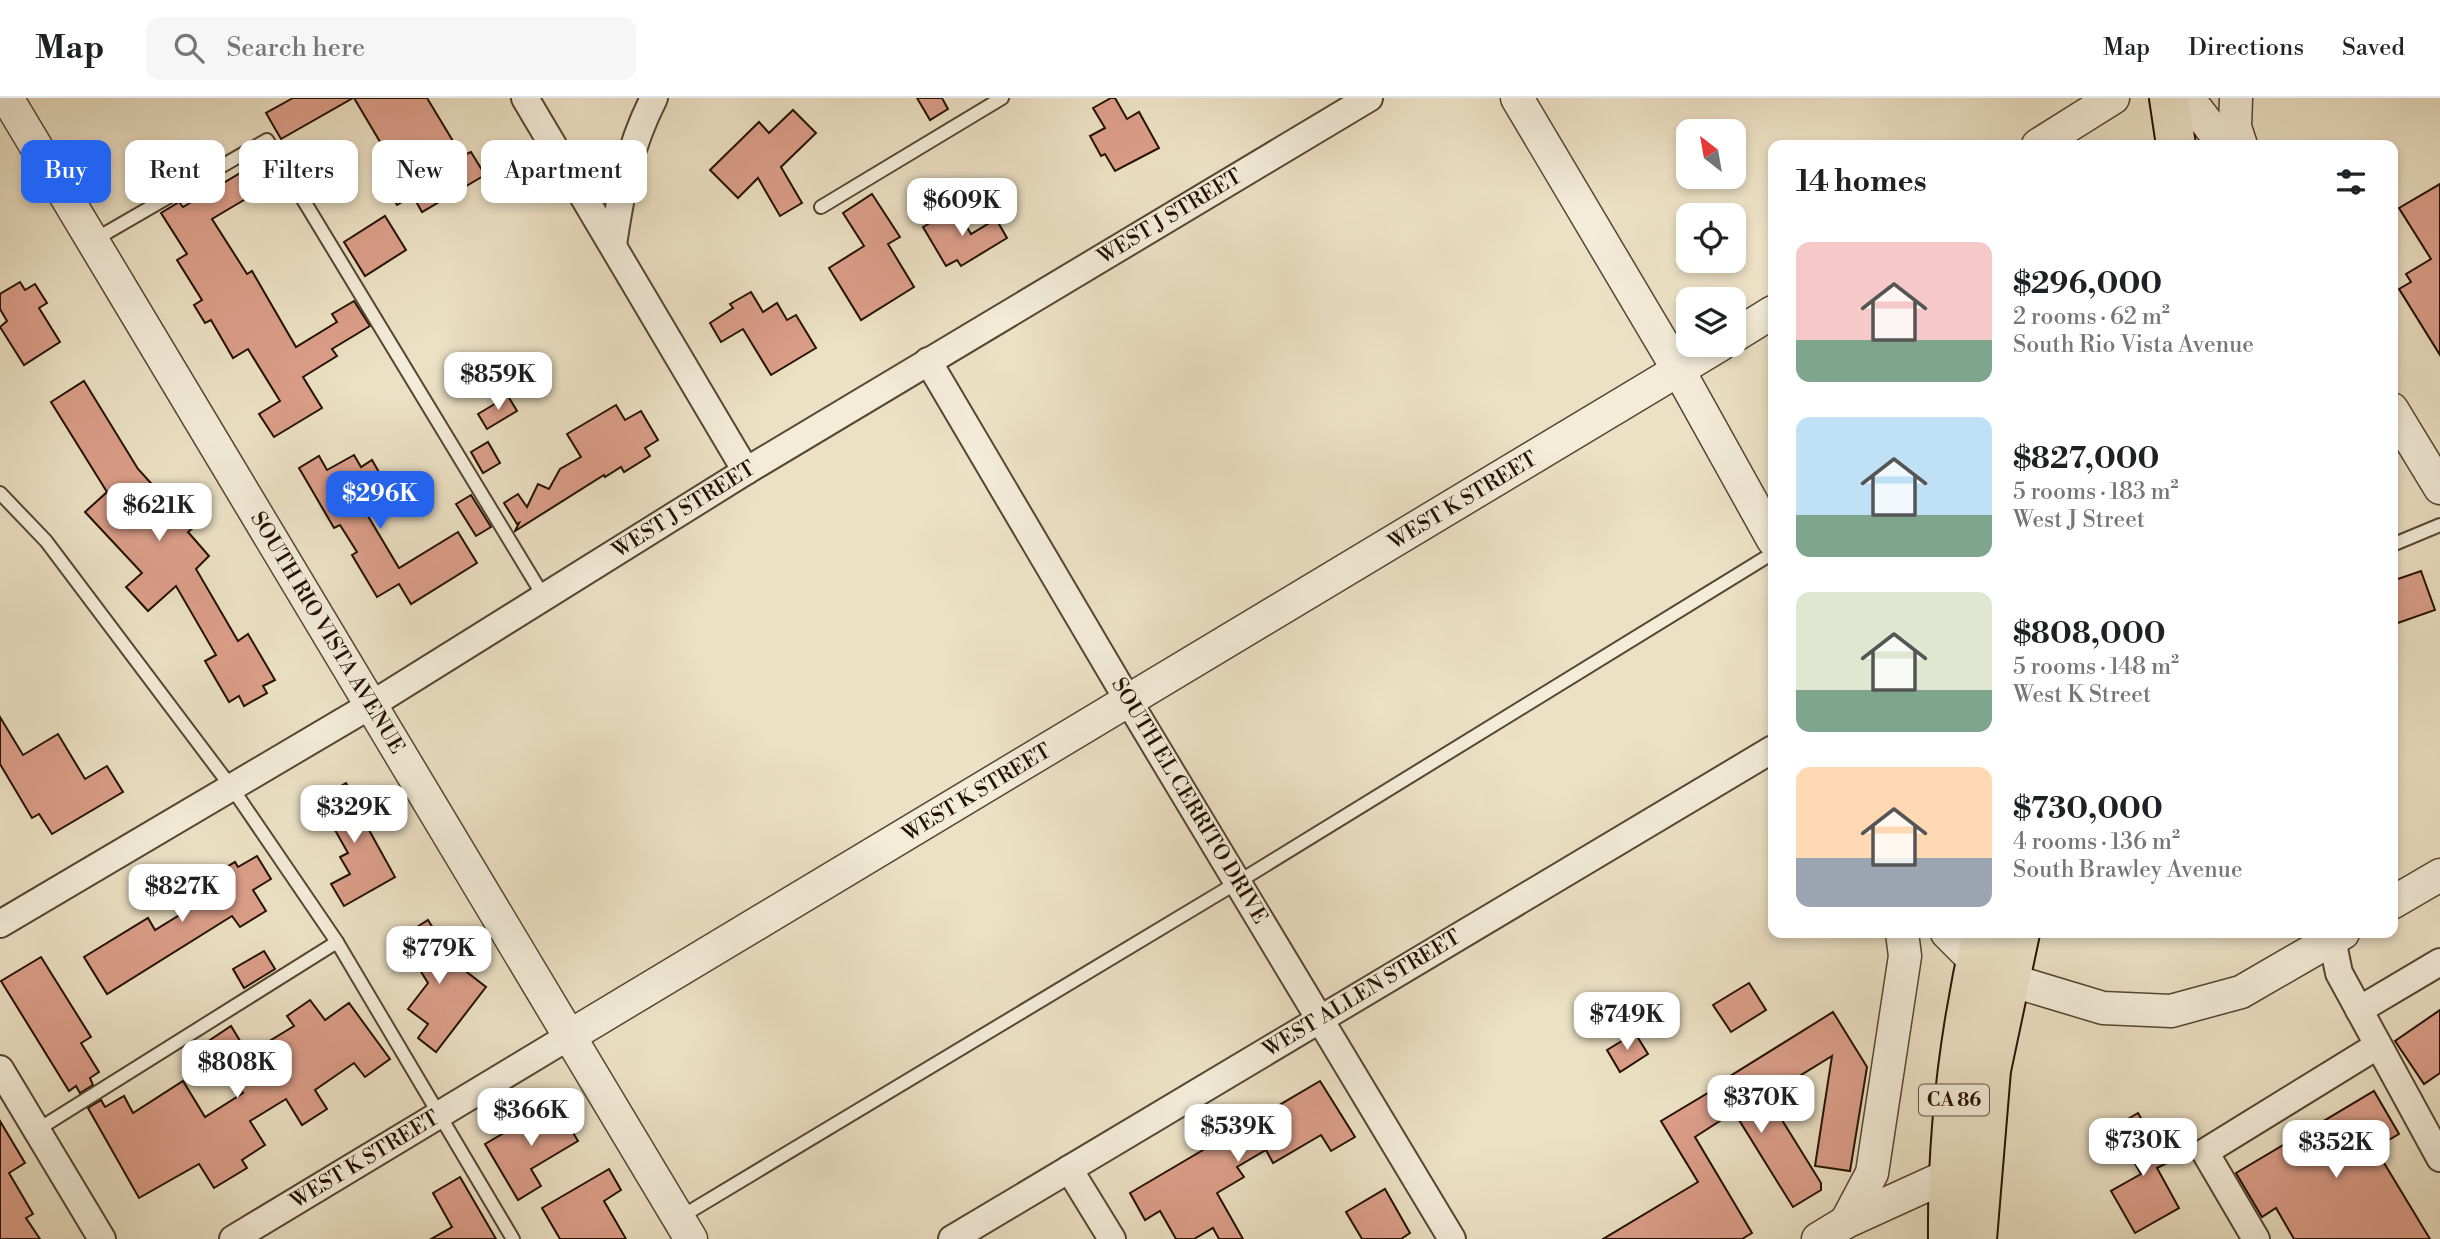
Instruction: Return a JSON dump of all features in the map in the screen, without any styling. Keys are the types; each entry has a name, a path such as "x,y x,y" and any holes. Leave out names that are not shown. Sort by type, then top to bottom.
{"highway":[{"path":"2169,98 2175,140"},
{"name":"CA 86","path":"1977,1239 1991,1070 2019,938"},
{"name":"CA 86","path":"1948,1239 1947,1176 1957,1066 1979,947"}],"street":[{"name":"SOUTH RIO VISTA AVENUE","path":"7,98 685,1229"},
{"path":"525,98 746,471"},
{"path":"613,245 622,181 642,122 654,98"},
{"name":"WEST J STREET","path":"1,921 371,705 746,471 1369,98"},
{"path":"1517,98 1679,371 1768,531"},
{"path":"2046,140 2113,98"},
{"path":"2188,98 2220,140"},
{"path":"2236,98 2235,127 2239,140"},
{"path":"1746,329 1768,315"},
{"name":"WEST K STREET","path":"233,1239 1701,357"},
{"name":"SOUTH EL CERRITO DRIVE","path":"928,361 1129,702 1452,1239"},
{"path":"2398,419 2440,488"},
{"name":"WEST ALLEN STREET","path":"952,1239 1768,752"},
{"path":"2398,900 2440,875"},
{"path":"1846,1222 1872,1173 1905,956 1903,938"},
{"path":"1958,938 1979,947 2010,980 2103,1008 2171,1011 2241,992 2334,938"},
{"path":"2337,938 2339,973 2440,1158"},
{"path":"2359,1010 2440,962"},
{"path":"2256,1239 2205,1152 2377,1046"},
{"path":"0,1069 102,1239"},
{"path":"1069,1169 1112,1239"},
{"path":"1818,1239 1846,1222 1947,1176"}],"lane":[{"path":"821,208 1002,98"},
{"path":"92,241 267,140 544,597"},
{"path":"0,493 46,541 232,788 337,942 513,1239"},
{"path":"2398,542 2440,525"},
{"path":"685,1229 1238,882 1768,556"},
{"path":"37,1130 337,942"}],"building":[{"path":"293,98 353,98 281,139 266,113"},
{"path":"354,98 427,98 452,140 379,140"},
{"path":"917,98 942,98 948,109 930,120"},
{"path":"1115,98 1127,119 1139,112 1159,148 1115,171 1105,154 1101,156 1090,136 1105,128 1093,108"},
{"path":"793,110 816,133 781,167 802,203 780,216 758,178 738,198 710,170 759,122 769,133"},
{"path":"471,152 481,168 481,177 467,186 467,154"},
{"path":"239,174 239,203 212,219 247,274 252,271 296,347 337,322 332,314 354,301 370,326 332,349 337,356 303,377 322,408 274,437 259,414 280,401 248,349 233,358 211,320 205,323 194,305 202,300 177,260 187,254 161,213 177,203 183,207 190,203 225,203 225,182"},
{"path":"2440,184 2440,355 2399,289 2411,282 2406,274 2431,259 2399,208"},
{"path":"872,194 900,237 888,244 914,287 861,320 829,268 864,246 843,213"},
{"path":"417,203 437,203 422,212"},
{"path":"956,208 971,234 996,219 1007,238 961,266 957,260 946,266 923,227"},
{"path":"385,216 406,250 365,276 344,242"},
{"path":"20,282 25,290 35,284 47,303 39,308 60,342 24,365 0,327 7,321 0,309 0,294"},
{"path":"751,292 763,312 777,303 787,320 796,315 816,348 771,375 743,329 721,342 710,323 733,308 730,304"},
{"path":"84,381 138,469 171,505 185,492 207,516 188,532 209,556 196,569 238,641 248,634 275,680 263,686 267,693 244,706 239,696 229,702 205,661 216,655 176,586 148,611 126,587 142,573 85,512 107,492 51,402"},
{"path":"508,396 517,411 487,429 478,414"},
{"path":"616,405 625,420 641,411 658,440 645,448 650,456 624,472 621,467 605,477 604,475 515,531 519,523 517,524 504,503 518,494 527,507 538,484 549,489 560,469 581,457 567,434"},
{"path":"488,442 500,463 483,473 471,452"},
{"path":"354,455 361,467 372,460 392,495 365,511 399,568 458,532 477,563 411,604 399,584 377,597 352,555 357,552 340,525 334,528 299,468 319,456 327,470"},
{"path":"471,495 491,527 476,536 456,504"},
{"path":"2421,571 2435,610 2398,623 2398,579"},
{"path":"0,717 23,755 58,734 85,779 107,766 123,792 52,834 39,814 32,818 0,764"},
{"path":"346,783 372,828 369,830 395,877 344,906 331,884 350,874 340,857 348,853 331,823 325,827 311,803"},
{"path":"257,856 271,879 253,890 266,911 240,927 232,916 107,994 84,957 148,918 155,930 186,911 178,897 235,862 238,867"},
{"path":"428,920 454,962 486,987 436,1052 418,1038 428,1024 408,1009 428,983 400,938"},
{"path":"264,951 275,969 244,988 233,969"},
{"path":"41,957 91,1037 81,1043 99,1072 90,1078 93,1085 80,1093 76,1086 69,1091 1,981"},
{"path":"1749,983 1766,1010 1731,1032 1713,1005"},
{"path":"310,1000 325,1020 349,1003 390,1059 365,1077 354,1063 315,1090 327,1109 302,1125 286,1099 250,1121 265,1145 242,1160 247,1168 214,1188 199,1164 139,1198 88,1108 101,1100 105,1107 124,1096 133,1113 183,1081 205,1117 243,1093 210,1040 231,1026 248,1054 294,1026 287,1016"},
{"path":"2440,1010 2440,1073 2424,1084 2395,1041"},
{"path":"1833,1012 1867,1067 1850,1171 1815,1166 1832,1056 1767,1096 1821,1183 1821,1190 1793,1207 1734,1112 1695,1137 1752,1233 1742,1239 1603,1239 1698,1182 1661,1121"},
{"path":"1635,1033 1648,1054 1620,1072 1607,1050"},
{"path":"1320,1081 1355,1137 1331,1151 1321,1135 1273,1163 1266,1150 1237,1167 1244,1177 1217,1193 1243,1239 1219,1239 1213,1228 1194,1239 1176,1239 1160,1211 1145,1220 1130,1193"},
{"path":"2374,1091 2399,1134 2375,1148 2430,1239 2294,1239 2276,1208 2262,1217 2236,1173"},
{"path":"555,1103 578,1141 531,1169 541,1186 518,1200 485,1144"},
{"path":"2138,1113 2167,1163 2157,1168 2179,1208 2135,1233 2111,1191 2141,1174 2114,1127"},
{"path":"0,1121 25,1163 9,1173 33,1214 26,1218 40,1239 0,1239"},
{"path":"609,1169 621,1190 604,1201 626,1239 560,1239 542,1208"},
{"path":"460,1177 496,1239 431,1239 452,1227 433,1193"},
{"path":"1385,1189 1410,1233 1401,1239 1362,1239 1346,1212"}]}
